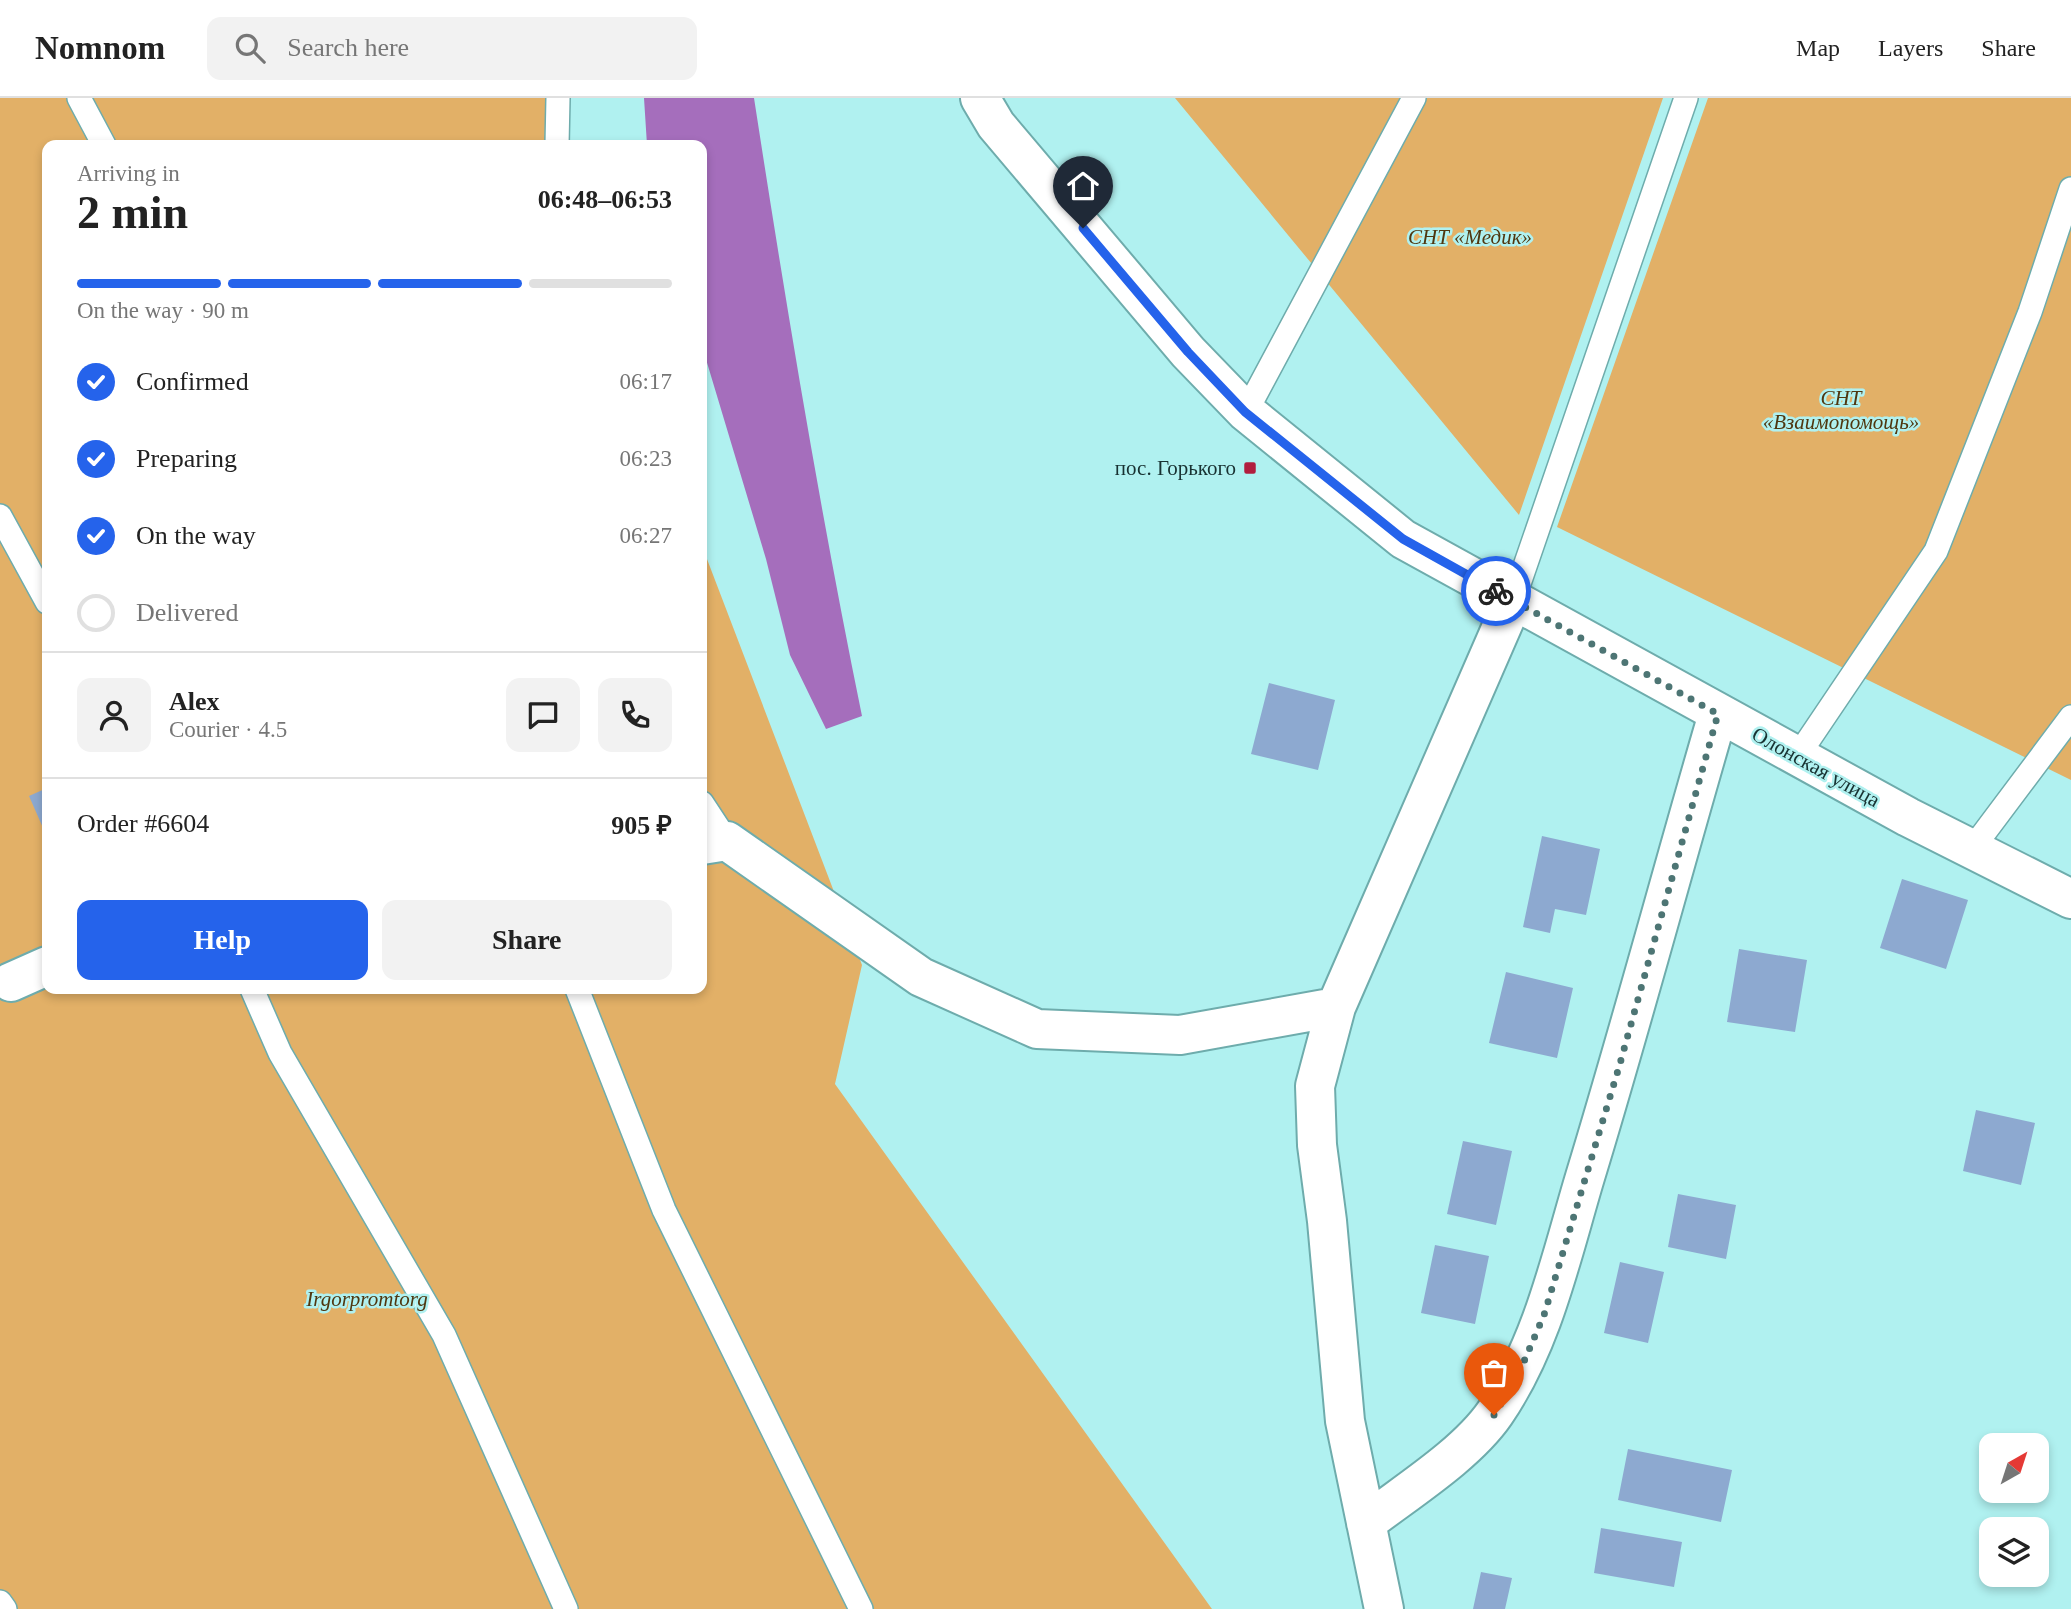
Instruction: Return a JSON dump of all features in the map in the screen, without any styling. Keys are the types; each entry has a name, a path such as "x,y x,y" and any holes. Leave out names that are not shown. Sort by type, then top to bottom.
{"street":[{"name":"Олонская улица","path":"980,98 996,125 1188,352 1245,412 1403,539 1797,757 2071,899"},
{"path":"1384,1609 1345,1421 1327,1221 1317,1145 1315,1086 1336,1007 1513,601"},
{"path":"1366,1523 1461,1450 1494,1415 1519,1373 1544,1315 1611,1092 1718,714"},
{"path":"715,843 921,977 1037,1029 1180,1035 1336,1007"},
{"path":"5,979 42,968"}],"lane":[{"path":"79,98 101,140"},
{"path":"557,140 558,98"},
{"path":"1245,412 1414,98"},
{"path":"1513,601 1686,98"},
{"path":"1797,757 1936,551 2030,312 2071,189"},
{"path":"0,516 42,593"},
{"path":"1972,849 2071,717"},
{"path":"707,818 715,843"},
{"path":"254,994 280,1054 444,1335 566,1609"},
{"path":"579,994 664,1210 861,1609"},
{"path":"0,1602 4,1609"}],"green space":[{"name":"Irgorpromtorg","path":"0,98 553,98 566,140 42,140 42,994 707,994 707,559 862,965 835,1084 1212,1609 0,1609"},
{"name":"СНТ «Медик»","path":"1175,98 1663,98 1519,515"},
{"name":"СНТ «Взаимопомощь»","path":"1708,98 2071,98 2071,780 1557,527"}],"shaded area":[{"path":"644,98 754,98 804,408 862,716 826,729 790,655 766,559 707,363 707,140 647,140"}],"building":[{"path":"1269,683 1335,700 1318,770 1251,754"},
{"path":"42,790 42,826 29,796"},
{"path":"1542,836 1600,849 1586,915 1555,909 1550,933 1523,927"},
{"path":"1902,879 1968,900 1946,969 1880,948"},
{"path":"1739,949 1807,960 1795,1032 1727,1022"},
{"path":"1506,972 1573,988 1557,1058 1489,1043"},
{"path":"1976,1110 2035,1123 2021,1185 1963,1171"},
{"path":"1463,1141 1512,1151 1496,1225 1447,1214"},
{"path":"1678,1194 1736,1205 1726,1259 1668,1247"},
{"path":"1435,1245 1489,1256 1475,1324 1421,1313"},
{"path":"1620,1262 1664,1272 1648,1343 1604,1333"},
{"path":"1628,1449 1732,1470 1721,1522 1618,1500"},
{"path":"1601,1528 1682,1542 1674,1587 1594,1573"},
{"path":"1481,1572 1512,1578 1505,1609 1473,1609"}],"way so far":[{"path":"1494,1415 1519,1373 1544,1315 1619,1067 1718,714 1496,591"}],"place":[{"name":"пос. Горького","path":"1250,468"}],"route":[{"path":"1083,228 1188,352 1245,412 1403,539 1496,591"}]}
